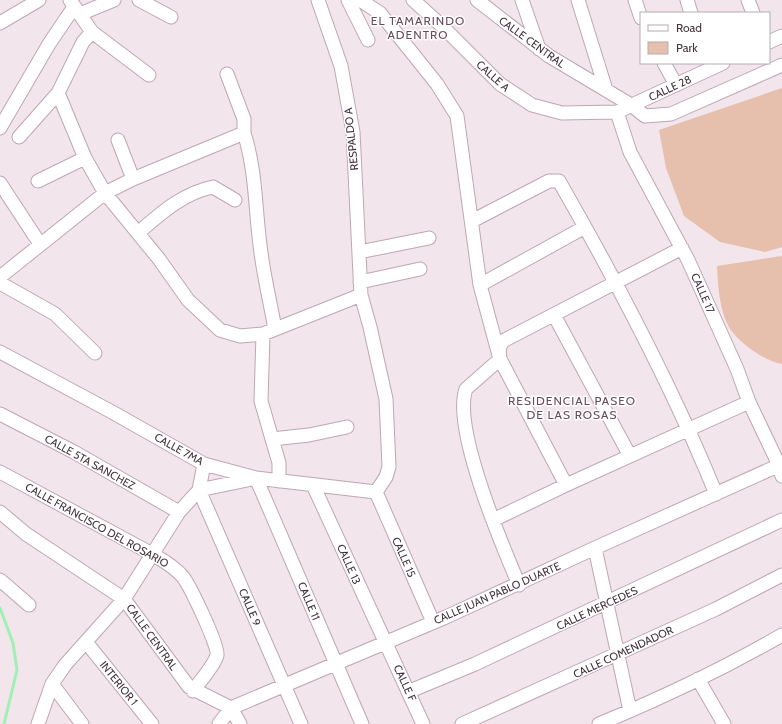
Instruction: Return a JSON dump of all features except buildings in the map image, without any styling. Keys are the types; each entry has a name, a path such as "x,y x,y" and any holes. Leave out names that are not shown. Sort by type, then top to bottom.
{"street":[{"path":"0,23 39,0"},
{"path":"0,128 49,44 75,7 114,0"},
{"path":"139,0 171,17"},
{"name":"RESPALDO A","path":"318,0 341,66 353,132 360,288 386,399 389,467 386,477 376,492"},
{"path":"348,0 368,40"},
{"path":"360,0 380,13 437,84 457,116 480,285 500,360 566,484"},
{"name":"CALLE A","path":"412,0 442,26 500,84 532,105 562,113 617,112"},
{"name":"CALLE CENTRAL","path":"477,0 539,49 631,105 645,116 671,114 782,65"},
{"path":"522,0 539,49"},
{"path":"578,0 606,90"},
{"path":"635,0 640,15"},
{"path":"687,0 691,12"},
{"path":"748,0 753,12"},
{"path":"75,7 92,32 149,75"},
{"path":"19,137 58,93 83,42 92,32"},
{"path":"770,42 782,36"},
{"path":"665,64 676,85"},
{"name":"CALLE 28","path":"617,112 676,85 708,66 718,64"},
{"path":"227,74 244,119 244,133 249,148 256,191 269,332 261,401 279,463 279,481"},
{"path":"58,93 85,158 104,193 159,259 188,300 220,330 240,336 269,332 360,288 420,269"},
{"name":"CALLE 17","path":"617,112 630,152 682,248 737,369 749,402 781,468"},
{"path":"0,277 104,193 133,179 244,133"},
{"path":"118,140 133,179"},
{"path":"38,181 85,158"},
{"path":"472,221 549,181 560,180 616,281 690,430 716,494"},
{"path":"0,183 40,244"},
{"path":"138,233 167,207 198,190 213,187 236,200"},
{"path":"480,285 585,226"},
{"path":"359,252 429,238"},
{"path":"500,360 499,348 503,341 682,248"},
{"path":"0,283 55,314 95,353"},
{"path":"554,315 630,456"},
{"name":"CALLE 7MA","path":"0,352 112,412 204,464 256,478 376,492"},
{"path":"500,360 466,389 464,395 465,419 474,465 493,520 519,585"},
{"path":"493,520 566,484 690,430 749,402"},
{"name":"CALLE 5TA SANCHEZ","path":"0,414 74,452 179,512"},
{"path":"272,439 309,435 347,427"},
{"path":"38,724 52,684 64,665 124,599 154,554 179,512 199,490 204,464"},
{"name":"CALLE JUAN PABLO DUARTE","path":"219,724 232,708 519,585 595,548 716,494 781,468"},
{"name":"CALLE FRANCISCO DEL ROSARIO","path":"0,472 154,554 173,566 182,577 205,619 217,652 216,658 193,691"},
{"path":"199,490 256,478"},
{"name":"CALLE 11","path":"256,478 362,724"},
{"name":"CALLE 13","path":"313,485 385,642"},
{"name":"CALLE 9","path":"199,490 301,724"},
{"name":"CALLE 15","path":"376,492 433,622"},
{"name":"CALLE CENTRAL","path":"0,512 26,534 124,599 193,691 232,708"},
{"name":"CALLE MERCEDES","path":"410,691 475,664 782,520"},
{"path":"595,548 606,603 619,654 630,711"},
{"name":"CALLE COMENDADOR","path":"462,724 716,609 782,574"},
{"path":"0,580 29,605"},
{"path":"598,724 630,711 744,657 782,635"},
{"name":"INTERIOR 1","path":"86,642 152,724"},
{"name":"CALLE F","path":"385,642 410,691 423,724"},
{"path":"698,679 724,724"},
{"path":"52,684 82,724"},
{"path":"232,708 240,724"}],"green space":[{"path":"782,88 782,247 765,252 720,242 684,216 666,168 659,130"},
{"path":"782,256 782,364 767,359 750,349 731,330 724,316 718,287 717,266"}],"waterway":[{"path":"0,608 13,643 17,670 4,724"}],"district":[{"name":"EL TAMARINDO ADENTRO","path":"418,28"},
{"name":"RESIDENCIAL PASEO DE LAS ROSAS","path":"572,408"}]}
